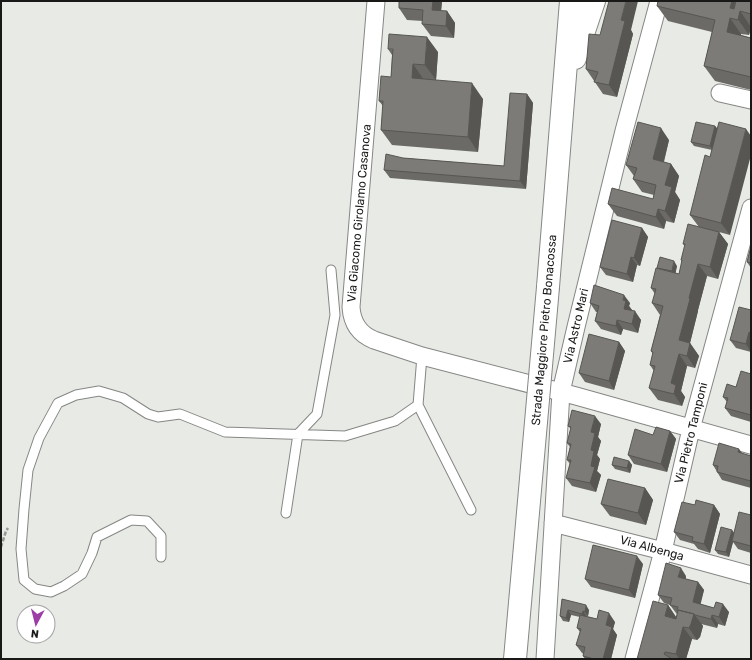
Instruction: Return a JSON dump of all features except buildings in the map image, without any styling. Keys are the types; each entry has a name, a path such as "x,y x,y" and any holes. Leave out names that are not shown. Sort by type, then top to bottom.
{"main road":[{"name":"Strada Maggiore Pietro Bonacossa","path":"516,659 571,1"},
{"path":"563,91 594,1"}],"street":[{"name":"Via Giacomo Girolamo Casanova","path":"376,1 351,312 356,327 368,338 422,356 561,392 751,446"},
{"name":"Via Astro Mari","path":"545,659 561,392 624,131 659,1"},
{"path":"720,93 751,100"},
{"name":"Via Pietro Tamponi","path":"634,659 663,551 691,429 751,208"},
{"name":"Via Albenga","path":"553,523 751,575"}],"lane":[{"path":"286,513 298,434 317,414 336,315 331,270"},
{"path":"422,356 418,405 471,510"},
{"path":"161,557 161,536 148,521 131,520 97,537 82,574 64,586 51,592 35,589 24,580 21,548 28,470 39,438 58,403 76,395 99,391 123,398 148,414 158,417 180,414 225,432 345,436 395,421 418,405"}]}
